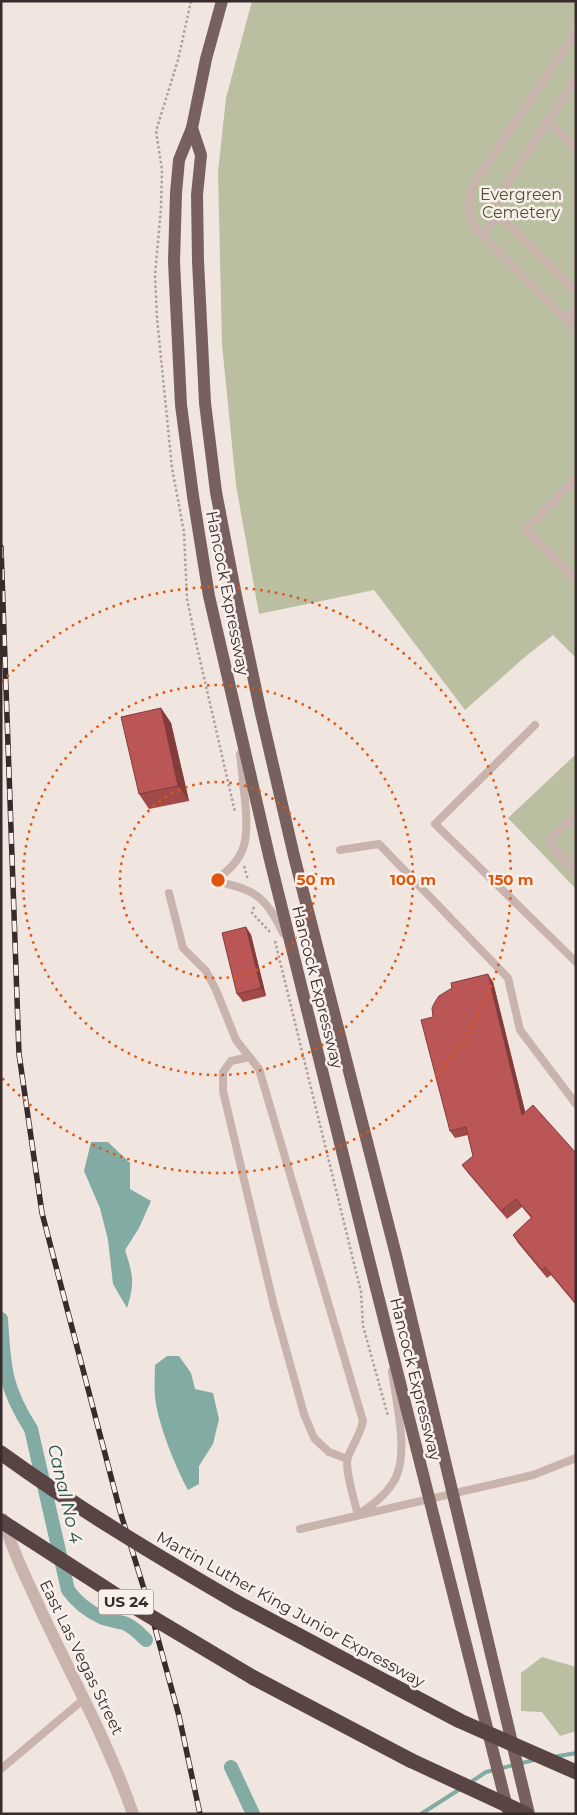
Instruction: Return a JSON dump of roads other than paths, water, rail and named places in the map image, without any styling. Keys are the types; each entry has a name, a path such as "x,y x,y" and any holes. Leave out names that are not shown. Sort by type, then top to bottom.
{"highway":[{"name":"Martin Luther King Junior Expressway","path":"1,1453 40,1482 144,1548 238,1603 460,1721 576,1772"},
{"name":"US 24","path":"1,1520 133,1606 254,1678 410,1760 528,1814"}],"main road":[{"name":"Hancock Expressway","path":"222,1 216,15 192,128 179,160 176,193 174,262 181,405 193,496 209,596 294,956 508,1814"},
{"name":"Hancock Expressway","path":"192,128 200,155 197,195 198,270 205,403 216,492 260,708 292,847 396,1255 503,1700 528,1814"}],"street":[{"name":"East Las Vegas Street","path":"1,1514 8,1538 23,1572 112,1757 133,1814"}],"lane":[{"path":"576,33 475,182 469,196 468,212 474,227 576,330"},
{"path":"576,79 495,202 498,214 576,291"},
{"path":"548,121 576,149"},
{"path":"483,236 498,214"},
{"path":"566,320 576,310"},
{"path":"576,478 526,529 576,579"},
{"path":"236,711 247,835 242,853 236,862 214,881 242,887 259,896 279,924 294,956"},
{"path":"535,725 434,824 576,962"},
{"path":"576,815 551,839 553,848 576,871"},
{"path":"340,850 379,844 508,978 520,1030 576,1104"},
{"path":"170,893 183,948 206,971 216,990 236,1040 259,1069 330,1304 363,1421 360,1434 347,1459 349,1479 358,1515"},
{"path":"249,1057 231,1061 223,1072 223,1091 236,1152 274,1306 304,1414 314,1438 329,1452 347,1459"},
{"path":"358,1515 386,1492 396,1478 401,1466 401,1436 385,1325"},
{"path":"300,1529 533,1475 576,1458"},
{"path":"1,1769 84,1699"}],"water":[{"path":"91,1142 108,1142 130,1163 130,1189 151,1201 139,1228 125,1250 132,1279 127,1308 113,1284 108,1240 100,1208 84,1171"},
{"path":"167,1356 179,1356 191,1373 195,1389 213,1393 219,1419 213,1444 199,1466 199,1484 188,1490 168,1445 155,1397 155,1365"}],"waterway":[{"name":"Canal No 4","path":"1,1319 7,1376 15,1401 31,1429 68,1590 91,1612 104,1618 127,1624 146,1640"},
{"path":"553,1757 576,1753"},
{"path":"468,1784 486,1772 534,1760"},
{"name":"Canal No 4","path":"231,1767 253,1814"},
{"path":"421,1814 460,1789"}],"railway":[{"path":"1,547 19,1054 42,1213 120,1511 148,1602 179,1716 200,1814"}],"park label":[{"name":"Evergreen Cemetery","path":"521,203"}]}
